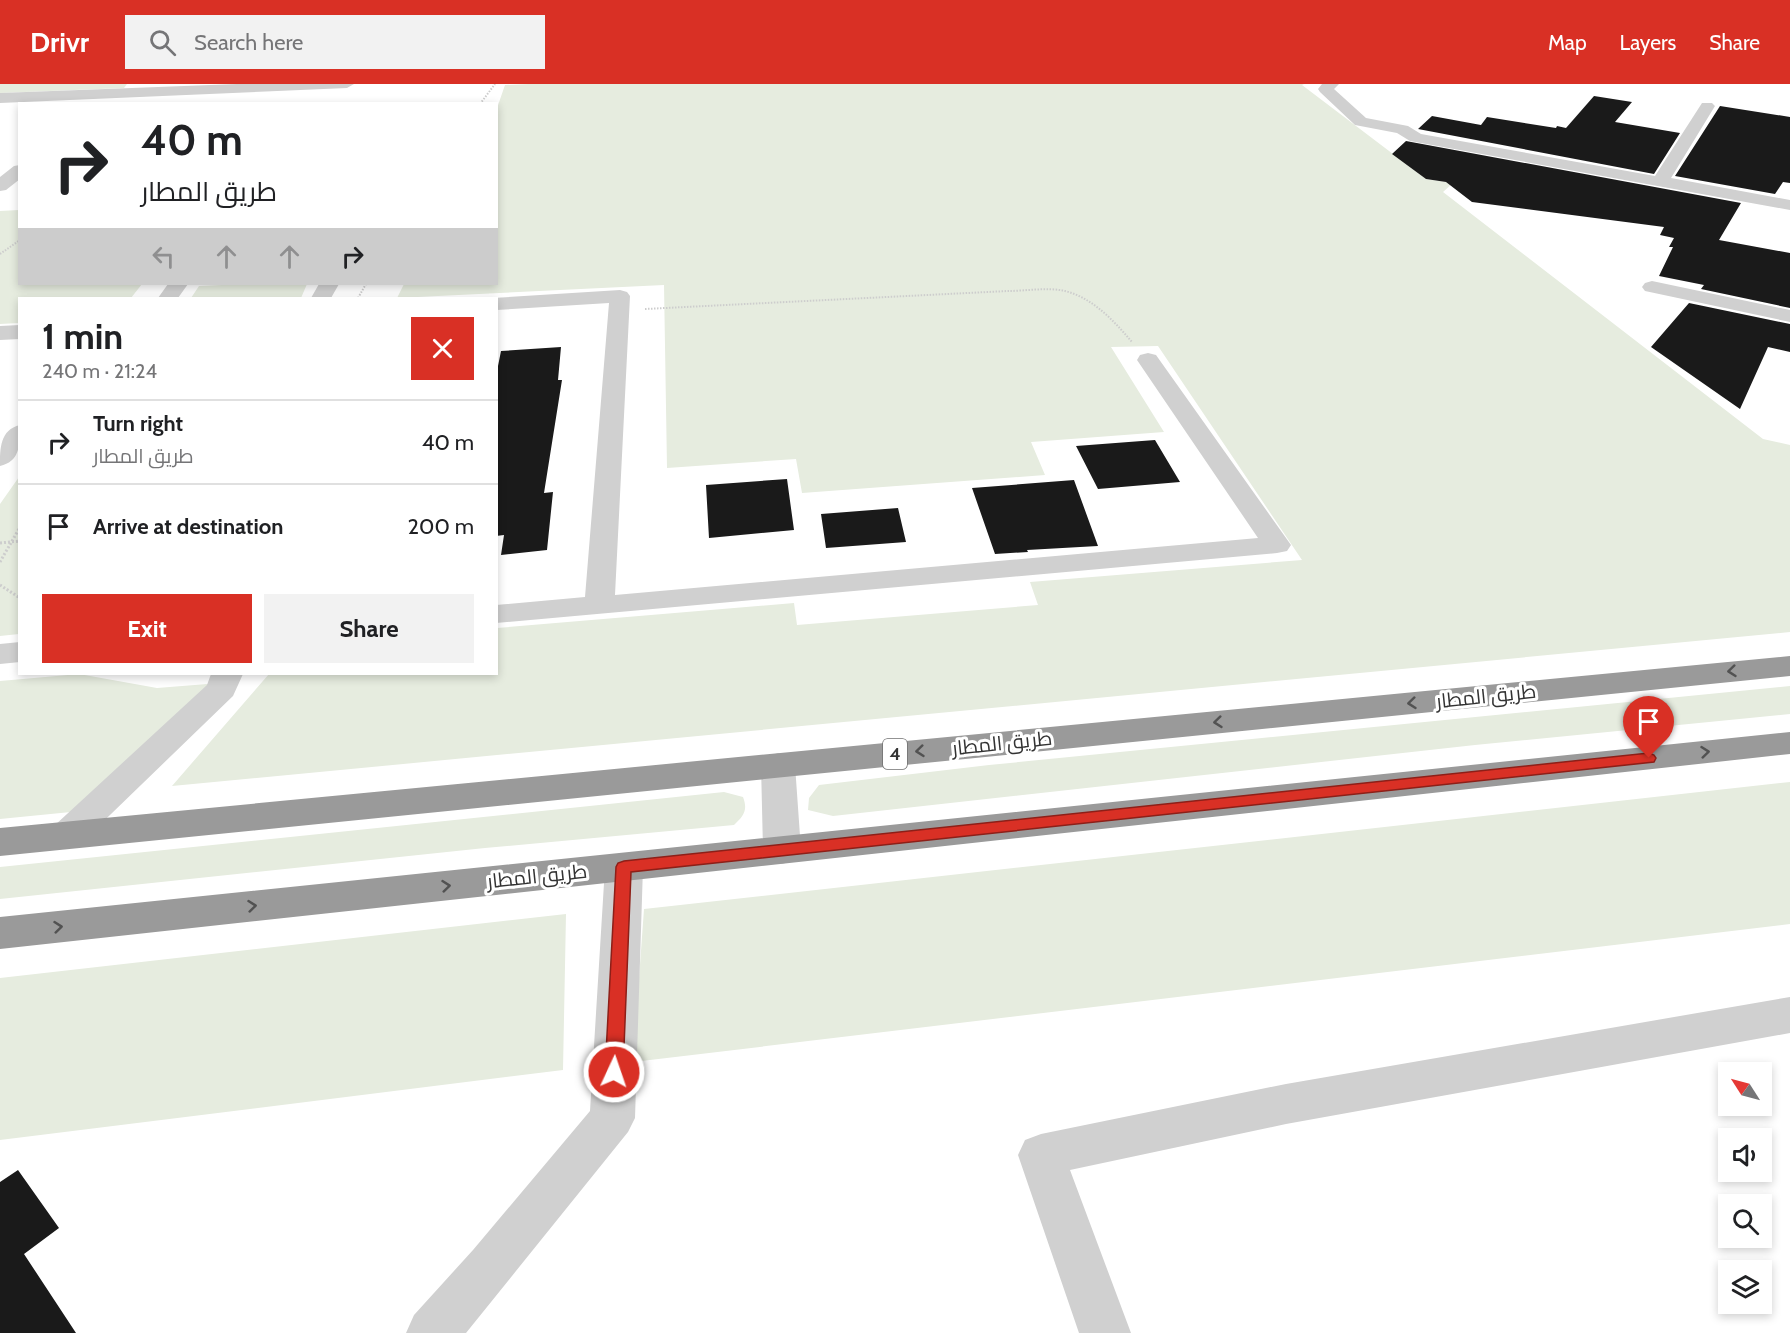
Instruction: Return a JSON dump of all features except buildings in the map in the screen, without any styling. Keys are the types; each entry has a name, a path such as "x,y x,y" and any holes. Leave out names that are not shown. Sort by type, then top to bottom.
{"highway":[{"name":"طريق المطار","path":"0,842 1790,666"},
{"name":"طريق المطار","path":"0,933 1790,743"}],"street":[{"path":"0,98 347,84"},
{"path":"1332,84 1325,89 1361,122 1402,129 1416,138 1790,205"},
{"path":"244,102 256,86"},
{"path":"1660,182 1707,106"},
{"path":"0,186 18,172"},
{"path":"1652,287 1790,316"},
{"path":"498,304 620,296 599,605"},
{"path":"498,317 619,310"},
{"path":"0,333 18,332"},
{"path":"0,348 18,346"},
{"path":"498,614 1277,545 1148,360"},
{"path":"0,458 18,435"},
{"path":"0,654 18,652"},
{"path":"67,836 222,689 227,675"},
{"path":"778,765 782,850"},
{"path":"432,1333 490,1267 612,1118 624,867"},
{"path":"1105,1333 1041,1155 1286,1104 1790,1015"}],"path":[{"path":"482,102 495,84"},
{"path":"0,254 18,241"},
{"path":"619,310 741,306 1008,291 1064,291 1092,303 1117,324 1148,360"},
{"path":"0,562 18,530"},
{"path":"0,543 18,541"},
{"path":"0,585 18,597"}],"shaded area":[{"path":"0,84 127,84 124,88 0,93"},
{"path":"1304,84 1302,85 1426,179 1453,183 1443,192 1763,439 1790,445 1790,632 172,786 268,675 498,675 498,628 794,603 797,625 1038,605 1030,582 1302,560 1158,346 1111,347 1164,432 1031,442 1045,475 802,493 796,459 667,468 664,285 398,297 404,285 498,285 498,105 505,85"},
{"path":"18,210 18,285 141,285 132,297 18,297 18,323 0,324 0,211"},
{"path":"307,285 301,297 192,297 199,286"},
{"path":"18,478 18,634 0,636 0,504"},
{"path":"85,675 157,688 220,683 81,811 0,819 0,681"},
{"path":"1790,686 1790,714 1475,745 833,816 808,810 809,798 819,785 989,765"},
{"path":"1790,782 1790,924 633,1062 644,909"},
{"path":"724,792 743,797 744,812 734,825 485,848 0,899 0,867"},
{"path":"566,914 563,1070 0,1140 0,978"}],"route":[{"path":"614,1072 624,867 1649,758"}]}
